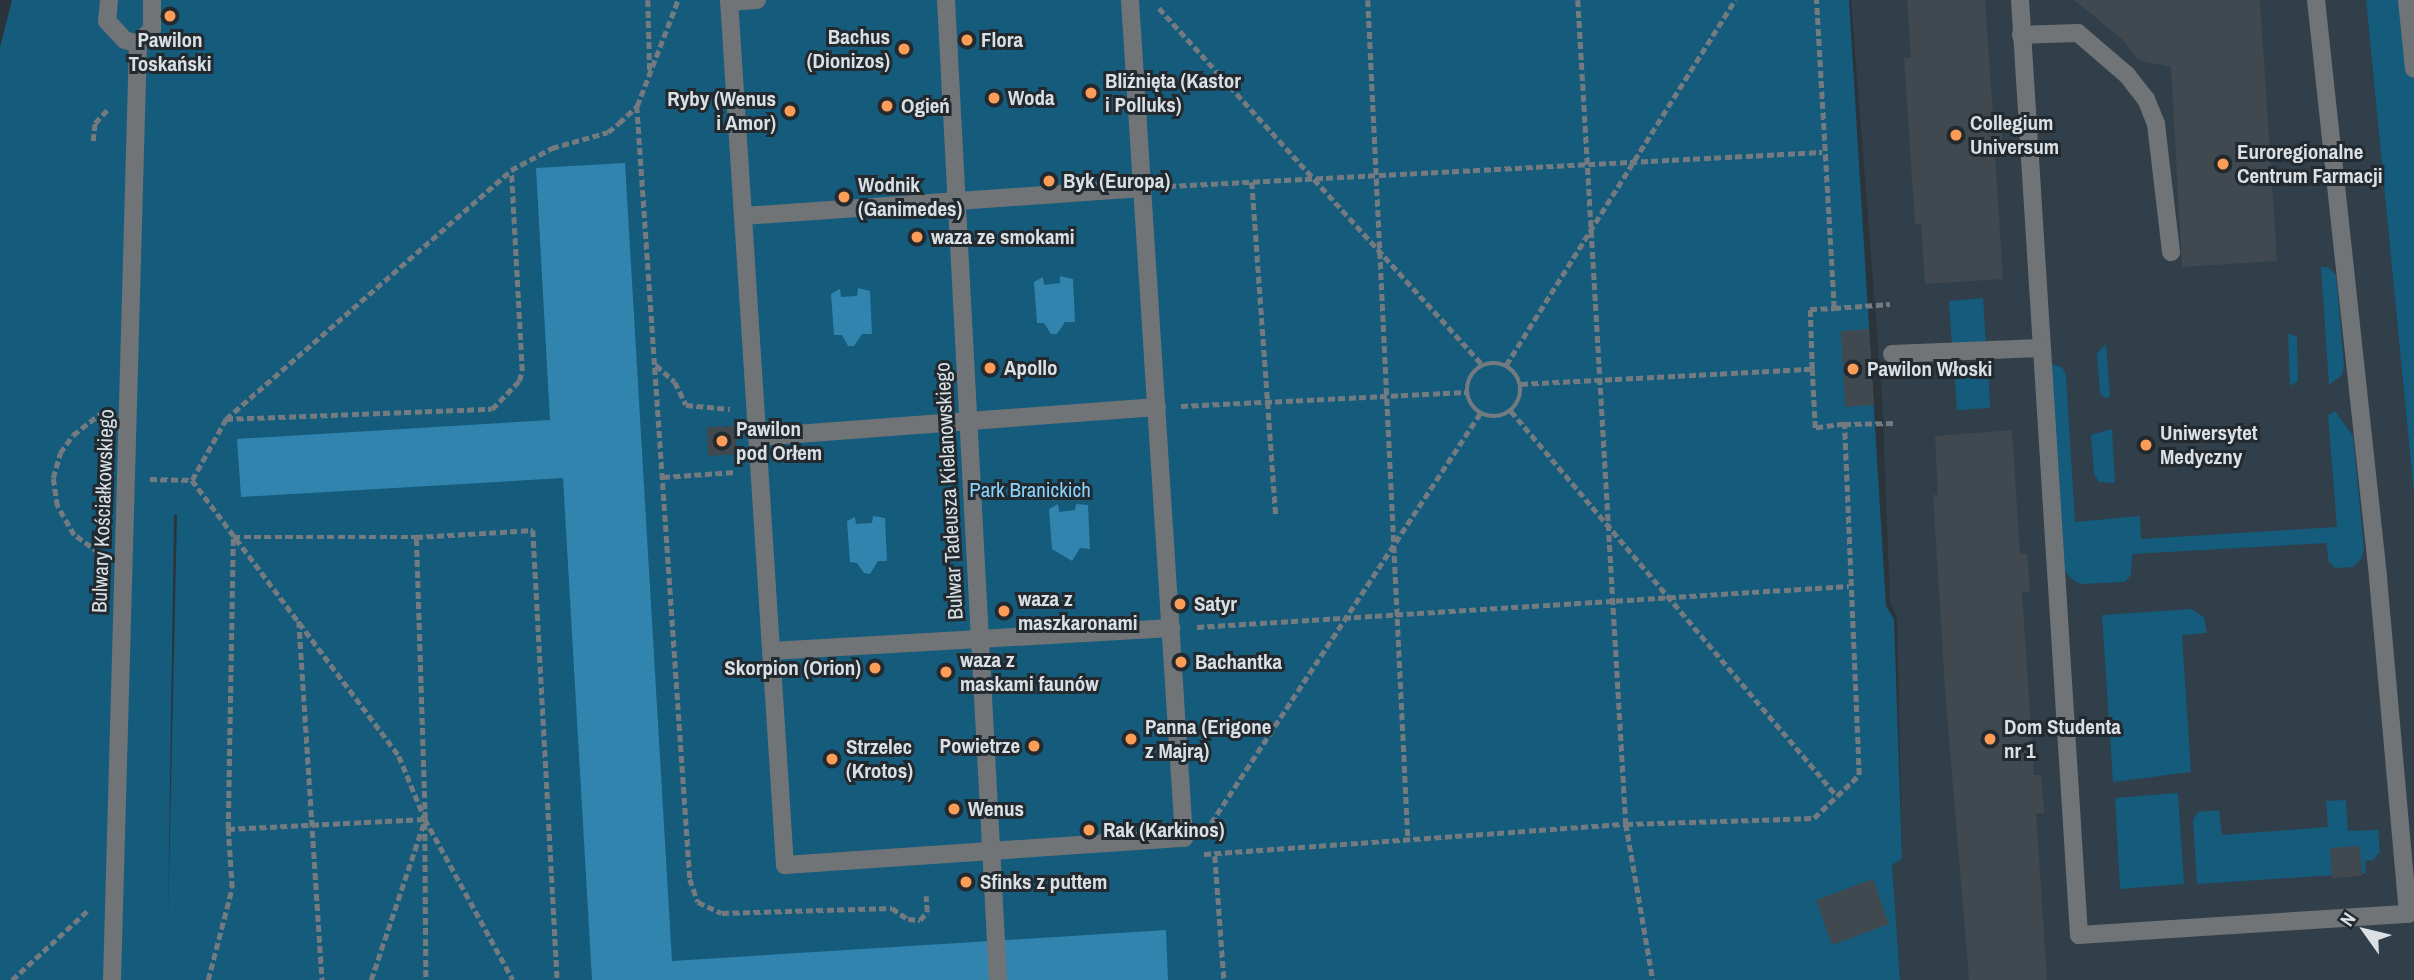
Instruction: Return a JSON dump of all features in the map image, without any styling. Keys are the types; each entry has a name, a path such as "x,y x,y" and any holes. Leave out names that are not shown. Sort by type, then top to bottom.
{"street":[{"path":"109,0 107,21 125,40 138,44"},
{"name":"Bulwary Kościałkowskiego","path":"112,980 138,44 152,29 152,0"},
{"path":"757,0 729,1 785,865 991,851 1189,842 1171,628 1130,0"},
{"name":"Bulwar Tadeusza Kielanowskiego","path":"946,0 998,980"},
{"path":"2020,0 2079,935 2408,914 2378,576 2316,0"},
{"path":"2407,0 2414,69"},
{"path":"2021,35 2078,33 2127,75 2146,99 2156,124 2171,252"},
{"path":"743,215 1142,188"},
{"path":"1892,354 2040,348"},
{"path":"757,436 1157,407"},
{"path":"771,651 1171,628"}],"path":[{"path":"648,0 650,78"},
{"path":"192,480 226,419 510,170 552,148 608,132 637,106 678,0"},
{"path":"1151,0 1483,365"},
{"path":"1368,0 1378,250 1396,542 1408,840"},
{"path":"1578,0 1626,824 1653,980"},
{"path":"1506,365 1735,0"},
{"path":"1816,0 1822,152 1834,308"},
{"path":"637,106 690,879 698,902 722,913 892,908 908,919 920,920 927,912 926,896"},
{"path":"1142,188 1822,152"},
{"path":"226,419 492,409 519,381 522,371 510,170"},
{"path":"1252,182 1270,402 1276,515"},
{"path":"1890,304 1810,309 1812,369 1815,428 1844,424 1896,423"},
{"path":"655,365 675,382 686,405 726,410"},
{"path":"1466,392 1473,371 1483,365 1506,365"},
{"path":"1506,365 1521,384"},
{"path":"1521,384 1812,369"},
{"path":"1466,392 1480,414 1496,417 1511,411 1521,384"},
{"path":"1157,407 1466,392"},
{"path":"124,561 94,551 74,535 57,506 53,478 60,453 73,435 100,414 129,407"},
{"path":"1511,411 1837,796"},
{"path":"1480,414 1345,620 1189,842 1207,857 1626,824 1814,818 1859,775 1844,424"},
{"path":"663,477 731,472"},
{"path":"127,478 192,480"},
{"path":"192,480 399,756 425,819 513,980"},
{"path":"233,537 416,537 533,530 558,980"},
{"path":"208,980 232,888 228,829 233,537"},
{"path":"416,537 425,819 426,980"},
{"path":"1171,628 1345,620 1397,614 1849,586"},
{"path":"299,621 322,980"},
{"path":"228,829 312,827 425,819"},
{"path":"371,980 425,819"},
{"path":"1215,856 1224,980"},
{"path":"12,980 114,885"}],"shaded area":[{"name":"Uniwersytet Medyczny","path":"1851,0 2366,0 2414,495 2414,980 1900,980 1892,865 1902,859 1897,618 1890,602 1882,396"},
{"path":"625,163 672,961 1166,930 1168,980 592,980 563,478 241,497 237,439 550,420 536,168"},
{"path":"1060,276 1073,279 1075,322 1065,322 1057,334 1051,334 1044,323 1037,323 1034,282 1043,277 1044,285 1060,283"},
{"path":"858,288 870,291 872,334 862,334 854,346 848,346 842,335 834,335 831,294 840,289 841,297 857,296"},
{"path":"1058,504 1059,512 1075,510 1076,504 1088,505 1090,549 1080,548 1072,561 1052,549 1049,509"},
{"path":"873,516 885,518 887,561 878,561 870,574 864,573 857,563 850,562 847,521 855,517 856,524 872,523"}],"green space":[{"name":"Park Branickich","path":"12,0 1849,0 1886,606 1894,619 1902,859 1892,865 1900,980 0,980 0,47","holes":["174,515 177,515 168,921"]},
{"path":"2366,0 2414,0 2414,495"},
{"path":"2321,267 2328,267 2336,275 2344,366 2342,375 2329,385"},
{"path":"1983,298 1986,343 1952,346 1949,301"},
{"path":"2288,333 2297,337 2298,381 2290,386"},
{"path":"2106,344 2110,397 2105,398 2100,393 2097,353"},
{"path":"1988,363 1990,408 1957,410 1954,365"},
{"path":"2049,363 2062,367 2066,375 2075,522 2140,516 2141,539 2337,527 2328,415 2335,411 2353,436 2364,548 2361,559 2353,567 2335,568 2329,562 2326,543 2132,554 2131,575 2125,582 2081,584 2073,580 2062,567"},
{"path":"2112,429 2115,483 2099,482 2094,474 2091,435"},
{"path":"2191,609 2204,617 2207,633 2182,635 2191,772 2113,782 2102,615"},
{"path":"2178,793 2184,884 2120,889 2115,798"},
{"path":"2346,800 2348,831 2378,830 2380,852 2373,860 2365,861 2366,873 2197,884 2193,820 2198,812 2219,810 2222,835 2328,827 2326,801"}],"building":[{"name":"Collegium Universum","path":"1907,0 1985,0 1993,116 2001,115 2003,155 1995,155 2003,279 1925,284 1921,224 1915,224 1904,58 1911,58"},
{"name":"Euroregionalne Centrum Farmacji","path":"2074,0 2260,0 2277,261 2182,267 2171,67 2138,60 2122,39"},
{"name":"Pawilon Włoski","path":"1869,329 1874,405 1845,407 1841,331"},
{"name":"Pawilon pod Orłem","path":"735,426 737,454 708,456 707,427"},
{"name":"Dom Studenta nr 1","path":"2012,430 2020,554 2027,554 2030,592 2022,592 2034,775 2041,775 2044,813 2036,813 2047,980 1969,980 1946,704 1933,495 1938,495 1935,436"},
{"path":"2360,846 2362,876 2332,878 2330,848"},
{"path":"1873,879 1889,924 1832,945 1816,900"}],"place":[{"name":"Pawilon Toskański","path":"170,16"},
{"name":"Flora","path":"967,40"},
{"name":"Bachus (Dionizos)","path":"904,49"},
{"name":"Bliźnięta (Kastor i Polluks)","path":"1091,93"},
{"name":"Woda","path":"994,98"},
{"name":"Ogień","path":"887,106"},
{"name":"Ryby (Wenus i Amor)","path":"790,111"},
{"name":"Collegium Universum","path":"1956,135"},
{"name":"Euroregionalne Centrum Farmacji","path":"2223,164"},
{"name":"Byk (Europa)","path":"1049,181"},
{"name":"Wodnik (Ganimedes)","path":"844,197"},
{"name":"waza ze smokami","path":"917,237"},
{"name":"Apollo","path":"990,368"},
{"name":"Pawilon Włoski","path":"1853,369"},
{"name":"Pawilon pod Orłem","path":"722,441"},
{"name":"Uniwersytet Medyczny","path":"2146,445"},
{"name":"Satyr","path":"1180,604"},
{"name":"waza z maszkaronami","path":"1004,611"},
{"name":"Bachantka","path":"1181,662"},
{"name":"Skorpion (Orion)","path":"875,668"},
{"name":"waza z maskami faunów","path":"946,672"},
{"name":"Panna (Erigone z Majrą)","path":"1131,739"},
{"name":"Dom Studenta nr 1","path":"1990,739"},
{"name":"Powietrze","path":"1034,746"},
{"name":"Strzelec (Krotos)","path":"832,759"},
{"name":"Wenus","path":"954,809"},
{"name":"Rak (Karkinos)","path":"1089,830"},
{"name":"Sfinks z puttem","path":"966,882"}]}
